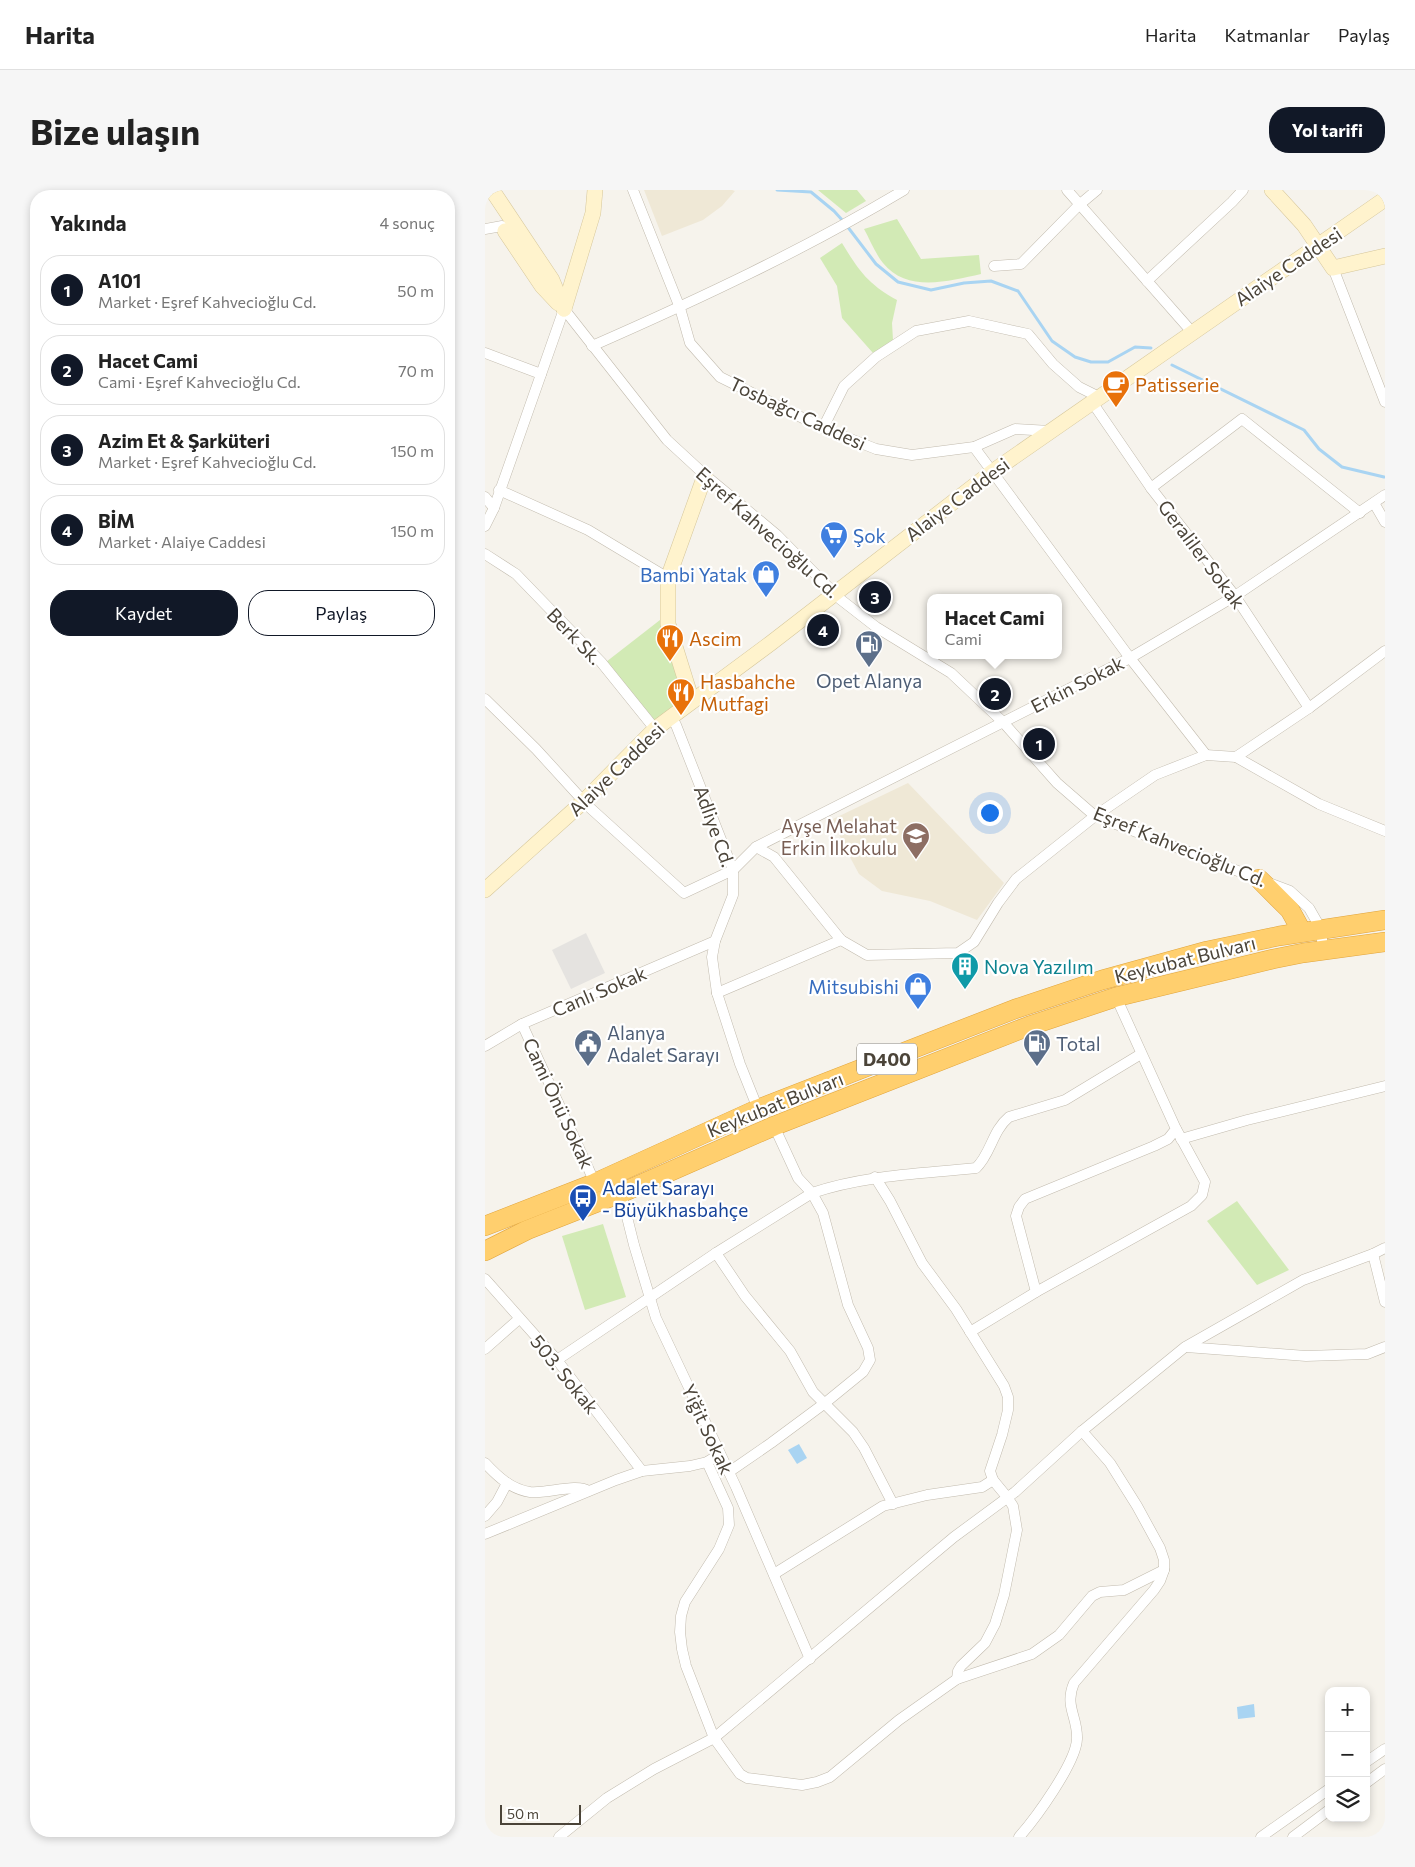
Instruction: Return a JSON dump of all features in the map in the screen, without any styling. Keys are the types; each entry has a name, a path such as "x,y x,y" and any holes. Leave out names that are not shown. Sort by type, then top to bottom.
{"highway":[{"path":"1259,879 1290,910 1301,932"},
{"path":"1321,929 1385,920"},
{"name":"Keykubat Bulvarı","path":"485,1226 595,1182 758,1109 1015,1009 1102,980 1207,952 1321,929"},
{"path":"1323,950 1385,942"},
{"name":"Keykubat Bulvarı","path":"527,1230 621,1193 774,1126 1029,1026 1116,997 1303,953 1323,950"},
{"path":"485,1245 527,1230"},
{"path":"485,1251 527,1230"}],"street":[{"name":"Eşref Kahvecioğlu Cd.","path":"492,190 514,226 552,280 564,309"},
{"path":"485,526 494,508 564,309 593,213 595,190"},
{"name":"Tosbağcı Caddesi","path":"633,190 679,308 690,343 719,377 823,428 876,449 912,455 974,446 1015,429 1050,431"},
{"path":"592,346 679,308 824,237 904,190"},
{"path":"1067,190 1192,332"},
{"path":"994,266 1021,264 1079,205 1097,190"},
{"path":"1147,281 1243,190"},
{"path":"1272,190 1303,225 1333,268 1385,402"},
{"name":"Eşref Kahvecioğlu Cd.","path":"485,198 543,286 564,309 667,440 705,475 777,535 841,599 876,627 927,658"},
{"name":"Alaiye Caddesi","path":"485,890 584,801 655,728 771,643 992,472 1385,199"},
{"path":"485,229 502,226"},
{"path":"1333,268 1385,256"},
{"path":"552,280 574,278"},
{"path":"823,428 844,386 876,357 916,331 969,321 1028,334 1053,364 1095,399"},
{"path":"485,353 541,374"},
{"name":"Geraliler Sokak","path":"1095,399 1151,488 1235,596 1309,708"},
{"path":"1151,488 1242,420 1360,513"},
{"path":"974,446 1130,658 1206,755"},
{"path":"692,701 668,624 668,578 705,475"},
{"path":"499,490 588,530 668,578"},
{"name":"Erkin Sokak","path":"584,801 684,893 733,870 756,847 1130,658 1235,596 1385,495"},
{"path":"485,497 494,508"},
{"path":"1374,503 1385,522"},
{"name":"Berk Sk.","path":"485,554 516,574 601,662 655,728"},
{"path":"1235,757 1309,708 1385,651"},
{"name":"Eşref Kahvecioğlu Cd.","path":"928,659 951,673 1003,722 1057,783 1095,816 1290,891 1309,908 1321,929"},
{"path":"485,699 536,749 584,801"},
{"name":"Adliye Cd.","path":"671,717 676,725 733,870 733,895 715,941 712,957 717,993 740,1064 758,1109"},
{"path":"756,847 774,857 841,940 867,955 958,953 974,942 998,903 1016,879 1095,816 1155,775 1206,755 1235,757 1319,804 1385,831"},
{"path":"1321,929 1323,950"},
{"path":"1301,932 1303,953"},
{"path":"717,993 841,940"},
{"name":"Canlı Sokak","path":"485,1046 522,1024 715,941"},
{"path":"970,1332 1036,1292 1191,1206 1202,1195 1205,1182 1176,1129 1116,997"},
{"name":"Cami Önü Sokak","path":"522,1024 595,1182"},
{"path":"557,1360 716,1253 812,1193 839,1184 875,1177 976,1168 986,1154 1001,1123 1009,1117 1065,1100 1141,1054"},
{"path":"1181,1139 1247,1120 1385,1086"},
{"path":"729,1472 825,1403 863,1372 867,1366 870,1354 848,1305 823,1213 812,1193 798,1178 774,1126"},
{"path":"1036,1292 1016,1216 1019,1207 1025,1199 1154,1146 1168,1139 1176,1129"},
{"path":"875,1177 890,1201 922,1263 956,1309 1004,1386 1008,1397 1008,1410 1003,1435 990,1471 993,1480 1013,1506 1017,1530 1004,1594 991,1634 978,1651 961,1666 957,1679"},
{"name":"Yiğit Sokak","path":"621,1193 656,1318 729,1472 810,1659"},
{"path":"559,1837 607,1798 654,1769 714,1738 1185,1347 1303,1280 1385,1248"},
{"path":"716,1253 745,1296 790,1351 813,1392 853,1432 864,1448 893,1504"},
{"path":"1373,1254 1385,1302"},
{"name":"503. Sokak","path":"485,1280 557,1360 642,1471"},
{"path":"485,1349 519,1319"},
{"path":"1185,1347 1305,1356 1367,1354 1385,1347"},
{"path":"1019,1837 1045,1804 1071,1756 1077,1740 1069,1699 1074,1683 1154,1590 1164,1570 1164,1560 1159,1548 1137,1506 1109,1463 1082,1431"},
{"path":"485,1534 642,1471 690,1466 707,1462 720,1454"},
{"path":"707,1462 728,1508 729,1525 727,1534 719,1549 685,1602 680,1632 682,1649 686,1666 714,1738 740,1774 758,1781 802,1785 817,1782 829,1776 843,1767 899,1720 957,1679 1032,1654 1059,1635 1092,1596 1100,1592 1125,1590 1164,1570"},
{"path":"485,1463 507,1484 531,1492 582,1488 588,1492"},
{"path":"774,1574 883,1506 927,1495 982,1487 993,1480"},
{"path":"485,1516 497,1502 507,1484"},
{"path":"1370,1759 1385,1749"},
{"path":"1370,1779 1385,1769"},
{"path":"1261,1837 1325,1792"},
{"path":"1293,1837 1325,1813"}],"shaded area":[{"path":"644,190 735,191 722,206 703,220 662,236"},
{"name":"Ayşe Melahat Erkin İlkokulu","path":"908,783 1004,883 977,920 930,901 882,891 859,874 844,846 833,819"},
{"path":"586,933 605,973 571,989 552,950"}],"green space":[{"path":"818,190 857,190 866,201 846,213"},
{"path":"897,219 921,259 979,255 981,274 942,282 916,282 893,272 880,259 864,229"},
{"path":"842,243 865,276 897,300 892,323 893,340 873,353 842,318 837,286 820,258"},
{"path":"660,620 688,699 655,723 606,662"},
{"path":"1237,1201 1289,1270 1257,1285 1207,1221"},
{"path":"603,1224 626,1297 585,1310 562,1236"}],"water":[{"path":"799,1444 807,1458 797,1464 788,1450"},
{"path":"1254,1704 1255,1717 1238,1719 1237,1707"}],"waterway":[{"path":"777,190 811,192 843,221"},
{"path":"847,226 876,264 898,282 931,290 964,283 991,281 1018,291 1052,341 1075,357 1091,362 1108,362 1135,347 1151,348"},
{"path":"1172,365 1304,430 1319,449 1342,467 1384,477"}],"place":[{"name":"Patisserie","path":"1116,408"},
{"name":"Şok","path":"834,559"},
{"name":"Azim Et & Şarküteri","path":"875,597"},
{"name":"Bambi Yatak","path":"766,598"},
{"name":"BİM","path":"823,630"},
{"name":"Ascim","path":"670,662"},
{"name":"Opet Alanya","path":"869,668"},
{"name":"Hacet Cami","path":"995,694"},
{"name":"Hasbahche Mutfagi","path":"681,716"},
{"name":"A101","path":"1039,744"},
{"name":"Ayşe Melahat Erkin İlkokulu","path":"916,860"},
{"name":"Nova Yazılım","path":"965,990"},
{"name":"Mitsubishi","path":"918,1010"},
{"name":"Alanya Adalet Sarayı","path":"588,1067"},
{"name":"Total","path":"1037,1067"},
{"name":"Adalet Sarayı - Büyükhasbahçe","path":"583,1222"}]}
